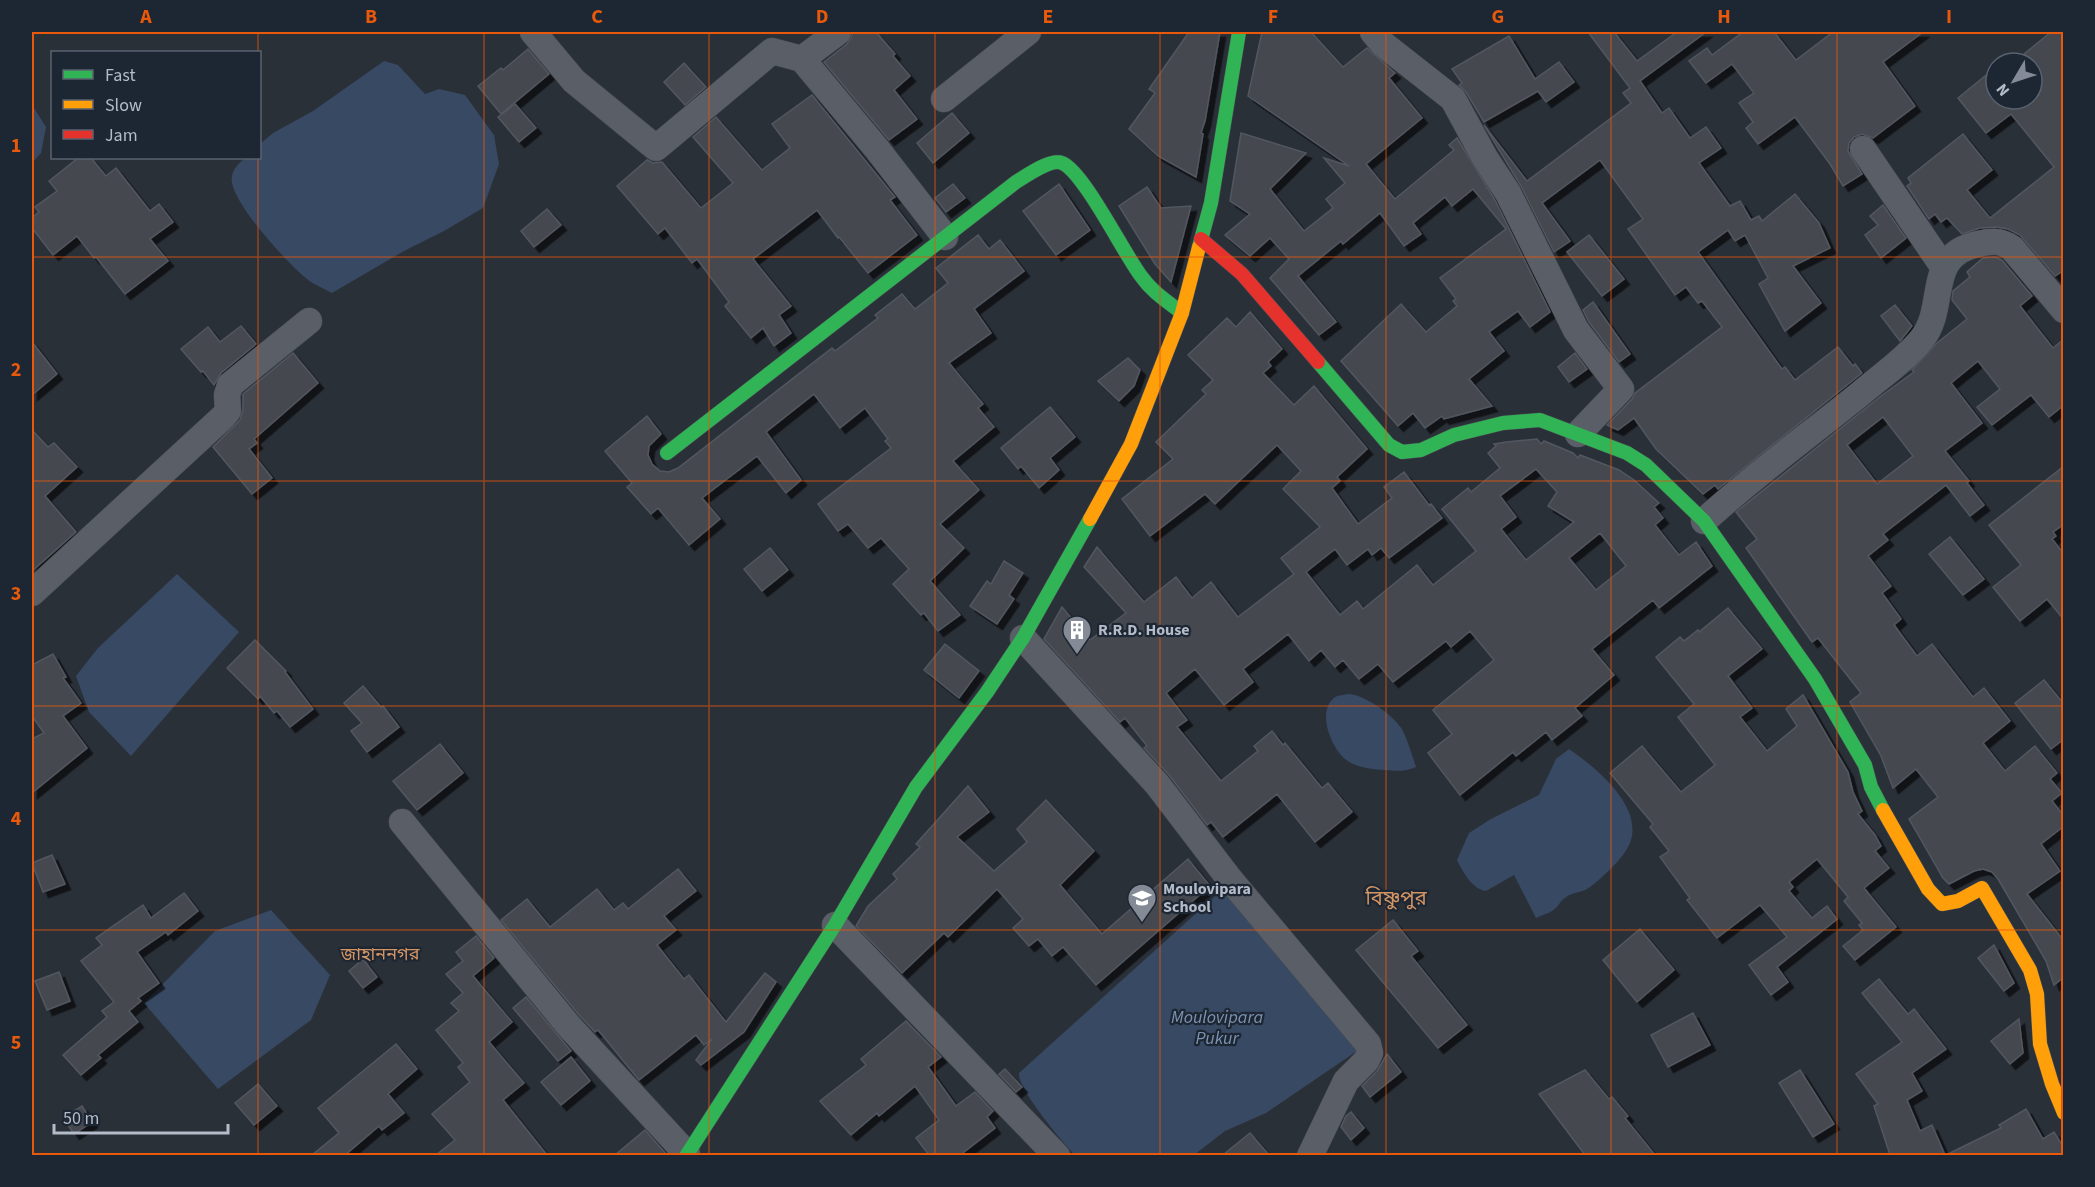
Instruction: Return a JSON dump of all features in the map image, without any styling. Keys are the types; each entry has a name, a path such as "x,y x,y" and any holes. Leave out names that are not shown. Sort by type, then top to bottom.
{"street":[{"path":"533,32 574,81 656,148 772,51 802,59 877,149 945,237"},
{"path":"802,59 838,32"},
{"path":"944,99 1028,32"},
{"path":"402,822 568,1025 686,1155 835,925 916,787 987,692 1023,638 1131,444 1182,313 1202,239 1211,203 1239,32"},
{"path":"1373,32 1383,44 1453,99 1485,158 1508,193 1576,330 1621,390 1578,434"},
{"path":"1863,149 1944,268"},
{"path":"667,453 1016,182 1053,162 1061,162 1070,168 1086,188 1114,236 1149,286 1182,313"},
{"path":"1202,239 1242,274 1389,446 1402,452 1421,450 1454,435 1512,422 1539,420 1627,453 1646,465 1704,521 1815,679 1865,765 1871,788 1928,889 1942,904 1958,901 1982,888 2030,970 2037,994 2040,1044 2052,1084 2064,1113"},
{"path":"1704,521 1742,486 1827,421 1912,350 1923,338 1933,318 1940,275 1951,256 1968,246 1993,240 2004,242 2012,248 2064,310"},
{"path":"32,593 223,417 228,411 227,395 230,385 309,321"},
{"path":"1023,638 1157,784 1228,877 1368,1044 1370,1053 1366,1061 1346,1081 1310,1155"},
{"path":"835,925 1057,1155"}],"water":[{"path":"384,61 398,65 425,94 439,89 465,95 494,135 499,164 483,208 332,293 313,283 290,263 250,216 239,200 233,186 232,176 244,159 261,159 261,143 273,133 313,111"},
{"path":"32,105 46,127 41,153 32,163"},
{"path":"177,574 239,632 131,756 89,712 76,676 98,648"},
{"path":"1349,694 1371,702 1399,725 1416,767 1401,771 1369,768 1345,759 1331,738 1326,720 1329,703 1335,697"},
{"path":"1569,749 1603,777 1624,802 1630,815 1632,829 1630,843 1618,861 1595,883 1587,889 1568,896 1554,910 1536,918 1514,875 1486,891 1481,890 1465,875 1457,860 1469,833 1491,819 1539,795 1556,759"},
{"name":"Moulovipara Pukur","path":"1222,890 1357,1051 1266,1113 1225,1131 1194,1155 1075,1155 1051,1128 1033,1102 1020,1080 1019,1073"},
{"path":"271,910 330,975 311,1020 218,1089 144,1003 215,931"}],"building":[{"path":"853,32 876,32 910,76 894,90 917,119 889,140 824,62 847,44"},
{"path":"1189,32 1220,32 1201,133 1203,134 1196,177 1158,156 1129,129 1155,93 1149,89"},
{"path":"1262,32 1311,32 1343,67 1367,48 1395,73 1389,78 1422,118 1366,164 1395,199 1454,150 1449,145 1457,138 1495,200 1550,312 1530,327 1518,311 1489,332 1504,351 1469,379 1492,406 1444,419 1442,416 1425,428 1413,413 1398,426 1341,361 1401,304 1426,332 1457,306 1453,301 1456,299 1440,278 1506,229 1473,189 1452,206 1445,197 1413,223 1421,234 1404,246 1380,213 1343,244 1341,241 1298,276 1336,322 1319,335 1270,278 1289,259 1270,238 1250,256 1225,235 1250,214 1230,201 1241,133 1306,153 1270,189 1304,231 1333,208 1326,199 1345,183 1324,158 1349,166 1248,96"},
{"path":"1588,32 1614,32 1637,61 1677,32 1706,32 1640,81 1662,113 1669,108 1690,138 1706,127 1721,148 1699,163 1730,206 1740,201 1751,220 1759,216 1762,221 1795,194 1819,223 1830,248 1793,266 1821,303 1785,331 1759,284 1768,278 1745,235 1735,241 1728,230 1698,252 1782,369 1785,367 1795,380 1838,347 1853,366 1855,364 1862,373 1718,489 1715,485 1703,494 1656,449 1634,418 1618,430 1607,425 1635,393 1722,327 1702,301 1698,303 1686,287 1675,295 1628,229 1643,219 1600,160 1542,203 1570,241 1554,252 1521,186 1484,125 1527,181 1631,103 1623,93 1630,88"},
{"path":"1743,32 1774,32 1796,60 1833,32 1923,32 1883,62 1915,106 1873,138 1862,134 1854,137 1849,143 1848,151 1862,174 1843,186 1830,164 1795,117 1758,144 1746,128 1753,122 1739,103 1754,93 1732,64 1706,83 1689,61 1707,48 1712,55"},
{"path":"2051,32 2064,32 2064,270 2055,276 2020,235 2008,229 1996,227 1980,228 1962,234 1947,218 1941,222 1935,214 1929,219 1907,186 1911,183 1908,178 1963,134 1992,170 1967,190 1990,218 2054,167 2011,114 1986,133 1958,98 1984,77 1984,111 2044,111 2044,51 2028,51"},
{"path":"1509,36 1535,79 1559,62 1574,82 1546,102 1538,91 1484,122 1466,92 1459,85 1462,83 1452,69"},
{"path":"528,49 549,74 501,114 478,86 501,68 503,70"},
{"path":"684,63 706,87 685,105 664,82"},
{"path":"812,95 895,197 890,200 917,235 868,273 817,210 753,259 791,306 779,315 791,333 774,346 763,328 751,338 725,306 729,302 697,259 692,263 665,228 658,234 617,186 647,160 653,163 662,162 701,208 733,183 693,137 716,117 762,170 790,148 772,124"},
{"path":"515,104 536,128 519,142 498,117"},
{"path":"952,113 969,133 933,163 917,143"},
{"path":"77,159 92,159 106,176 116,168 150,211 159,204 173,222 150,239 168,261 125,294 77,236 53,255 32,228 32,218 39,212 35,207 57,191 49,181"},
{"path":"953,184 965,198 946,212 935,198"},
{"path":"1059,184 1090,230 1056,255 1023,211"},
{"path":"1147,187 1161,208 1191,206 1171,282 1155,264 1119,206"},
{"path":"1883,205 1906,238 1881,258 1865,235 1878,225 1870,216"},
{"path":"547,209 561,225 534,247 521,231"},
{"path":"978,235 989,249 1000,240 1024,271 974,309 991,333 949,363 983,404 978,408 994,427 953,461 979,490 940,524 964,548 930,581 960,615 938,631 924,613 921,615 893,584 909,569 881,538 868,548 848,524 838,531 818,504 891,448 885,441 888,439 865,408 840,428 814,394 766,432 801,480 786,493 757,456 702,498 720,519 689,545 658,508 651,514 627,487 632,483 605,451 647,416 661,434 649,446 648,455 652,464 660,471 669,472 678,468 832,348 835,351 878,318 875,315 902,294 915,309 948,283 936,268"},
{"path":"1589,235 1624,279 1602,296 1567,252"},
{"path":"1995,257 2002,260 2032,296 2020,306 2053,348 2064,339 2064,405 2049,417 2031,395 1992,425 1977,407 2000,389 1978,361 1951,383 1982,423 1945,451 1969,481 1967,483 1984,505 1970,516 1946,485 1883,534 1888,540 1868,556 1891,586 1882,593 1901,619 1894,625 1917,656 1932,644 1973,697 1984,688 2010,721 1983,743 2005,771 2035,746 2057,773 2050,779 2062,793 2052,801 2064,816 2064,826 2041,844 2060,871 2027,894 2064,941 2064,977 2054,985 2046,961 1992,872 1983,869 1974,871 1949,884 1943,878 1909,819 1938,797 1916,769 1893,788 1881,756 1850,702 1861,693 1818,638 1812,642 1746,548 1757,539 1736,512 1914,372 1912,370 1937,343 1967,319 1952,300 1953,291 1970,277 1967,272 1983,258","holes":["1883,417 1913,456 1877,484 1847,445"]},
{"path":"1593,302 1630,354 1619,362 1589,322 1583,310"},
{"path":"1895,305 1912,326 1900,341 1881,316"},
{"path":"1250,312 1282,349 1268,362 1271,366 1263,373 1294,405 1314,386 1367,449 1337,477 1340,481 1332,488 1358,524 1392,498 1384,487 1404,472 1442,518 1389,558 1381,548 1372,555 1368,549 1347,565 1335,549 1306,572 1340,615 1357,601 1363,609 1417,565 1433,585 1476,551 1442,509 1468,488 1471,492 1500,468 1488,453 1496,446 1494,444 1506,442 1537,439 1541,444 1544,441 1573,453 1578,458 1580,455 1619,470 1634,480 1659,503 1654,507 1663,518 1655,525 1679,555 1696,542 1712,566 1659,608 1653,600 1592,649 1614,675 1575,708 1582,716 1552,740 1546,732 1516,756 1513,752 1460,795 1428,753 1452,734 1433,710 1494,660 1470,631 1451,647 1446,641 1393,682 1378,664 1359,679 1343,660 1335,667 1321,650 1309,661 1288,634 1243,669 1253,682 1224,705 1195,669 1166,693 1187,720 1177,727 1221,781 1258,751 1254,746 1272,731 1283,745 1285,743 1322,788 1328,783 1352,812 1315,842 1277,794 1223,837 1211,822 1207,825 1169,775 1144,748 1147,746 1125,718 1120,722 1044,639 1062,607 1090,640 1126,613 1084,567 1097,547 1144,602 1176,577 1192,598 1211,582 1238,617 1294,574 1281,558 1320,527 1283,489 1301,471 1277,445 1215,504 1205,494 1150,536 1122,499 1173,459 1156,442 1206,394 1202,390 1213,380 1188,355 1227,318 1236,327","holes":["1536,469 1557,492 1548,506 1574,522 1526,560 1501,529 1516,517 1500,496","1600,533 1626,566 1596,590 1569,558"]},
{"path":"241,326 256,344 221,373 214,385 181,349 208,327 220,342"},
{"path":"32,342 57,374 32,395"},
{"path":"293,353 318,383 254,439 257,443 249,449 272,478 252,494 213,447 240,420 243,410 243,394"},
{"path":"1575,353 1587,369 1569,382 1558,367"},
{"path":"1128,358 1140,370 1134,386 1119,401 1098,381"},
{"path":"1050,407 1075,437 1050,458 1059,470 1039,488 1021,466 1018,469 1001,448"},
{"path":"32,430 48,447 54,443 77,467 45,496 76,532 32,571"},
{"path":"2064,466 2064,524 2053,532 2056,536 2052,539 2064,554 2064,620 2047,599 2020,621 1993,587 2021,565 1989,525"},
{"path":"1950,537 1984,579 1963,595 1929,554"},
{"path":"770,548 788,570 762,591 744,569"},
{"path":"1004,561 1023,573 1009,595 1014,599 997,624 970,606 987,581 991,584"},
{"path":"1728,608 1762,649 1728,676 1752,708 1740,717 1767,751 1797,726 1786,709 1803,695 1848,772 1853,792 1862,811 1858,814 1881,846 1875,851 1889,868 1864,888 1896,927 1855,960 1843,946 1863,930 1859,925 1862,923 1844,901 1848,897 1817,859 1789,882 1793,887 1789,891 1812,918 1827,906 1837,919 1777,967 1788,982 1771,995 1749,965 1787,937 1760,905 1717,938 1687,900 1690,898 1660,857 1669,851 1650,827 1653,824 1610,773 1642,746 1681,792 1715,765 1678,717 1694,704 1656,657 1680,637 1684,641 1698,630 1699,632"},
{"path":"255,640 286,671 313,709 290,727 277,711 274,713 260,696 258,699 227,668"},
{"path":"945,644 979,671 959,698 924,670"},
{"path":"53,654 66,677 63,678 81,703 63,716 87,748 32,793 32,739 44,733 32,716 32,665"},
{"path":"2044,680 2064,704 2064,739 2051,749 2015,703"},
{"path":"363,686 381,707 383,706 399,727 367,752 351,731 362,723 344,703"},
{"path":"440,744 463,773 417,810 393,781"},
{"path":"968,786 989,812 957,837 994,871 1027,842 1017,829 1046,800 1094,851 1060,885 1102,934 1188,859 1210,886 1096,985 1063,947 1052,956 1038,939 1029,946 1013,928 1023,919 997,889 948,937 944,933 902,973 856,926 868,906 897,879 893,874 920,847 916,844"},
{"path":"52,855 65,884 43,892 32,863"},
{"path":"678,869 696,891 664,916 676,930 657,945 684,979 689,975 726,1022 765,973 776,982 744,1032 701,1065 696,1060 712,1039 704,1045 696,1035 639,1080 598,1030 595,1032 579,1015 501,920 527,899 550,927 597,889 614,910 623,903 628,909"},
{"path":"184,893 198,911 168,935 166,932 137,952 159,983 138,998 141,1001 129,1011 138,1022 98,1055 101,1058 81,1075 63,1055 107,1017 102,1011 114,1002 81,961 102,945 96,938 143,905 151,918"},
{"path":"1393,920 1418,951 1411,956 1467,1025 1438,1048 1356,950"},
{"path":"1640,929 1674,970 1637,1002 1603,960"},
{"path":"476,936 494,958 473,976 512,1022 489,1042 524,1083 503,1100 547,1155 436,1155 455,1140 432,1114 470,1082 458,1067 463,1063 436,1030 459,1011 451,1003 463,993 446,974 463,961 456,952"},
{"path":"1994,945 2014,983 2004,991 1978,958"},
{"path":"363,959 377,977 363,988 349,971"},
{"path":"59,972 70,1001 47,1010 35,981"},
{"path":"1879,979 1908,1014 1914,1009 1946,1049 1912,1073 1922,1091 1907,1100 1920,1131 1932,1125 1945,1155 1890,1155 1874,1106 1878,1104 1856,1074 1902,1042 1862,993"},
{"path":"526,997 571,1051 558,1061 513,1008"},
{"path":"1693,1013 1710,1045 1668,1067 1651,1035"},
{"path":"2019,1019 2023,1053 2010,1064 1991,1041"},
{"path":"906,1021 941,1057 928,1067 956,1106 975,1092 993,1111 987,1117 995,1128 960,1155 929,1155 916,1138 939,1120 915,1086 879,1116 877,1113 851,1135 820,1101 866,1065 861,1059"},
{"path":"396,1044 417,1069 388,1094 404,1113 382,1130 379,1126 345,1155 312,1155 339,1133 318,1108"},
{"path":"1387,1054 1401,1072 1370,1097 1362,1086 1377,1071"},
{"path":"571,1057 590,1081 561,1105 541,1082"},
{"path":"1005,1069 1022,1087 1016,1092 999,1074"},
{"path":"1585,1070 1609,1099 1612,1097 1628,1116 1625,1118 1655,1155 1585,1155 1539,1094"},
{"path":"1800,1070 1834,1124 1813,1137 1779,1083"},
{"path":"258,1084 277,1106 254,1125 235,1103"},
{"path":"82,1106 92,1122 74,1134 63,1118"},
{"path":"2026,1109 2043,1139 2054,1132 2064,1148 2064,1155 1946,1155 2001,1128 1999,1125"},
{"path":"1351,1112 1364,1128 1351,1140 1341,1127 1346,1116"},
{"path":"645,1130 667,1155 615,1155"},
{"path":"1250,1133 1269,1155 1223,1155"}],"traffic: fast":[{"path":"1199,247 1211,203 1239,32"},
{"path":"667,453 1016,182 1052,163 1062,163 1081,181 1145,282 1182,313"},
{"path":"1318,362 1389,445 1402,452 1421,450 1454,435 1503,423 1540,420 1627,453 1646,465 1704,521 1815,679 1865,765 1871,787 1883,810"},
{"path":"686,1156 835,925 916,787 987,692 1023,638 1090,519"}],"traffic: slow":[{"path":"1090,519 1131,444 1182,313 1199,247"},
{"path":"1883,810 1928,889 1942,904 1958,901 1982,888 2030,970 2037,994 2040,1044 2052,1084 2064,1113"}],"traffic: jam":[{"path":"1201,239 1242,274 1318,362"}],"place":[{"name":"R.R.D. House","path":"1077,656"},
{"name":"Moulovipara School","path":"1142,924"}],"district":[{"name":"বিষ্ণুপুর","path":"1396,899"},
{"name":"জাহাননগর","path":"380,954"}]}
